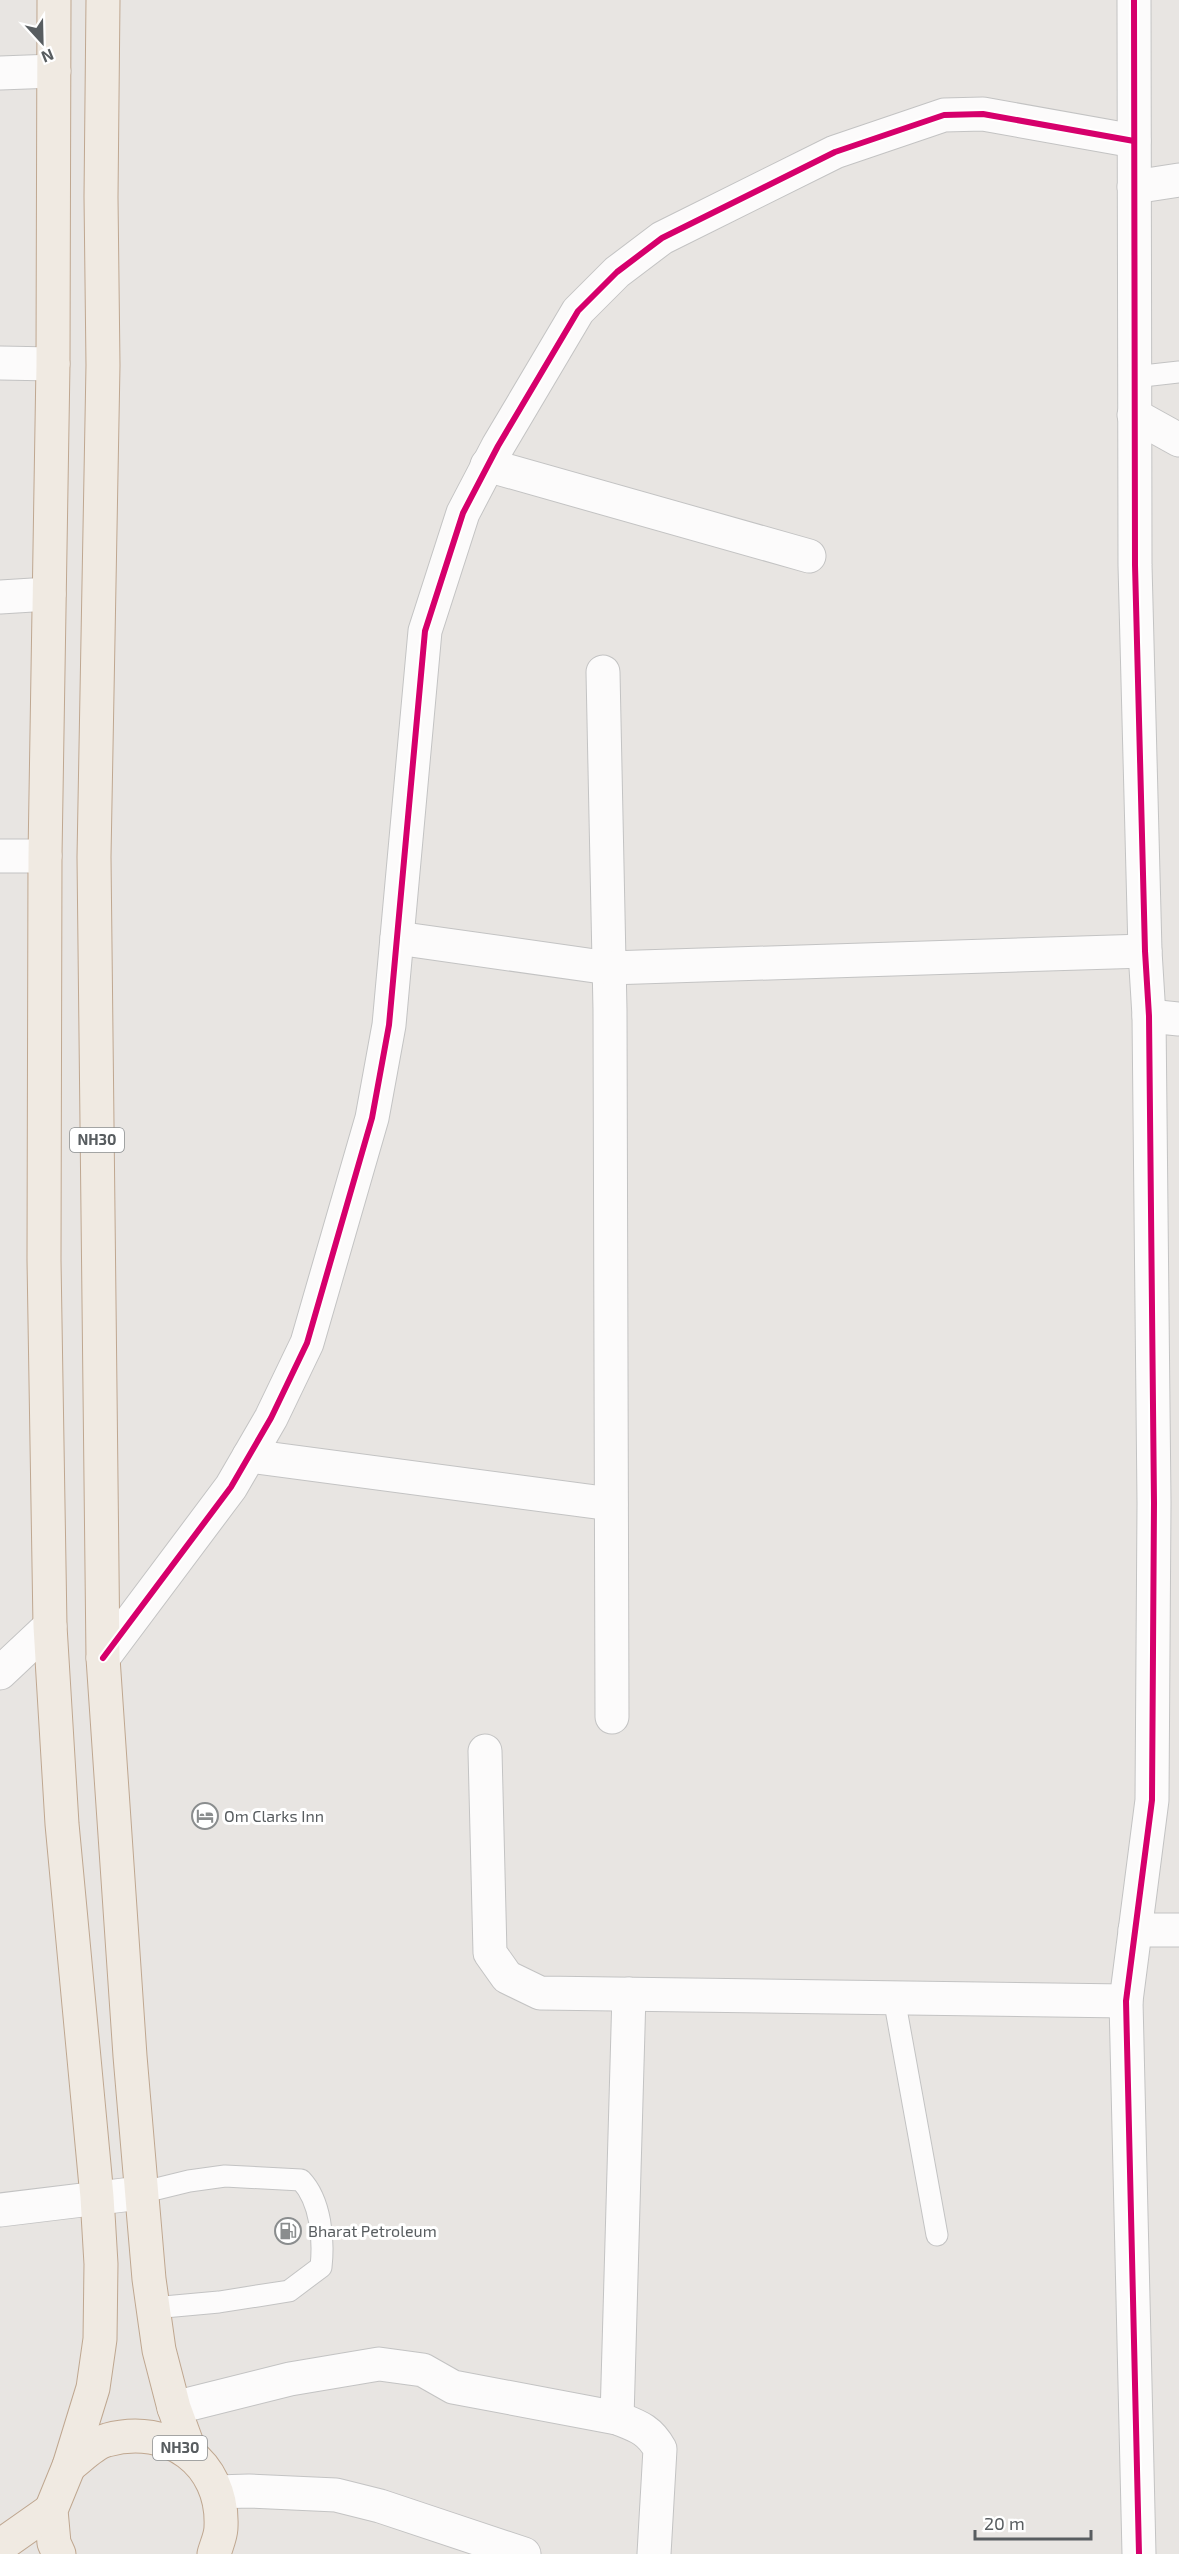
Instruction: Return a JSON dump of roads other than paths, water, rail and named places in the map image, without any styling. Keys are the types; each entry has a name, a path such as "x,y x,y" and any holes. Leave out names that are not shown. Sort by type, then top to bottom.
{"highway":[{"path":"54,0 53,364 45,856 44,1260 50,1626 62,1824 97,2197 101,2264 100,2339 93,2388 69,2466 51,2510 54,2543 59,2554"},
{"name":"NH30","path":"103,0 101,197 103,365 94,857 103,1658 140,2193 159,2350 174,2408 189,2452"},
{"name":"NH30","path":"69,2466 105,2440 149,2435 189,2452 206,2470 217,2492 225,2546"},
{"path":"0,2546 51,2510"}],"street":[{"path":"1134,0 1135,565 1145,951 1164,1018 1166,1503 1166,1673 1126,2001 1139,2554"},
{"path":"0,73 54,71"},
{"path":"103,1658 231,1487 272,1418 307,1343 372,1118 389,1025 425,631 463,513 488,465 578,311 617,272 662,238 835,152 944,115 983,114 1134,141"},
{"path":"1134,187 1179,180"},
{"path":"0,363 53,364"},
{"path":"1134,415 1179,440"},
{"path":"488,465 809,556"},
{"path":"0,597 49,594"},
{"path":"603,672 609,968 612,1717"},
{"path":"0,856 45,856"},
{"path":"397,938 609,968 1145,951"},
{"path":"249,1456 611,1504"},
{"path":"0,1673 50,1626"},
{"path":"485,1751 490,1953 507,1977 540,1993 1126,2001"},
{"path":"1135,1930 1179,1930"},
{"path":"617,2418 629,1994"},
{"path":"0,2210 140,2193"},
{"path":"174,2408 290,2379 379,2364 423,2370 453,2387 617,2418 642,2428 653,2436 660,2449 654,2554"},
{"path":"217,2492 336,2494 380,2506 524,2554"}],"lane":[{"path":"1134,377 1179,372"},
{"path":"894,1998 937,2235"},
{"path":"140,2193 189,2181 225,2176 301,2180 309,2189 323,2246 321,2267 289,2291 219,2302 153,2308"}],"place":[{"name":"Om Clarks Inn","path":"205,1816"},
{"name":"Bharat Petroleum","path":"288,2231"}]}
